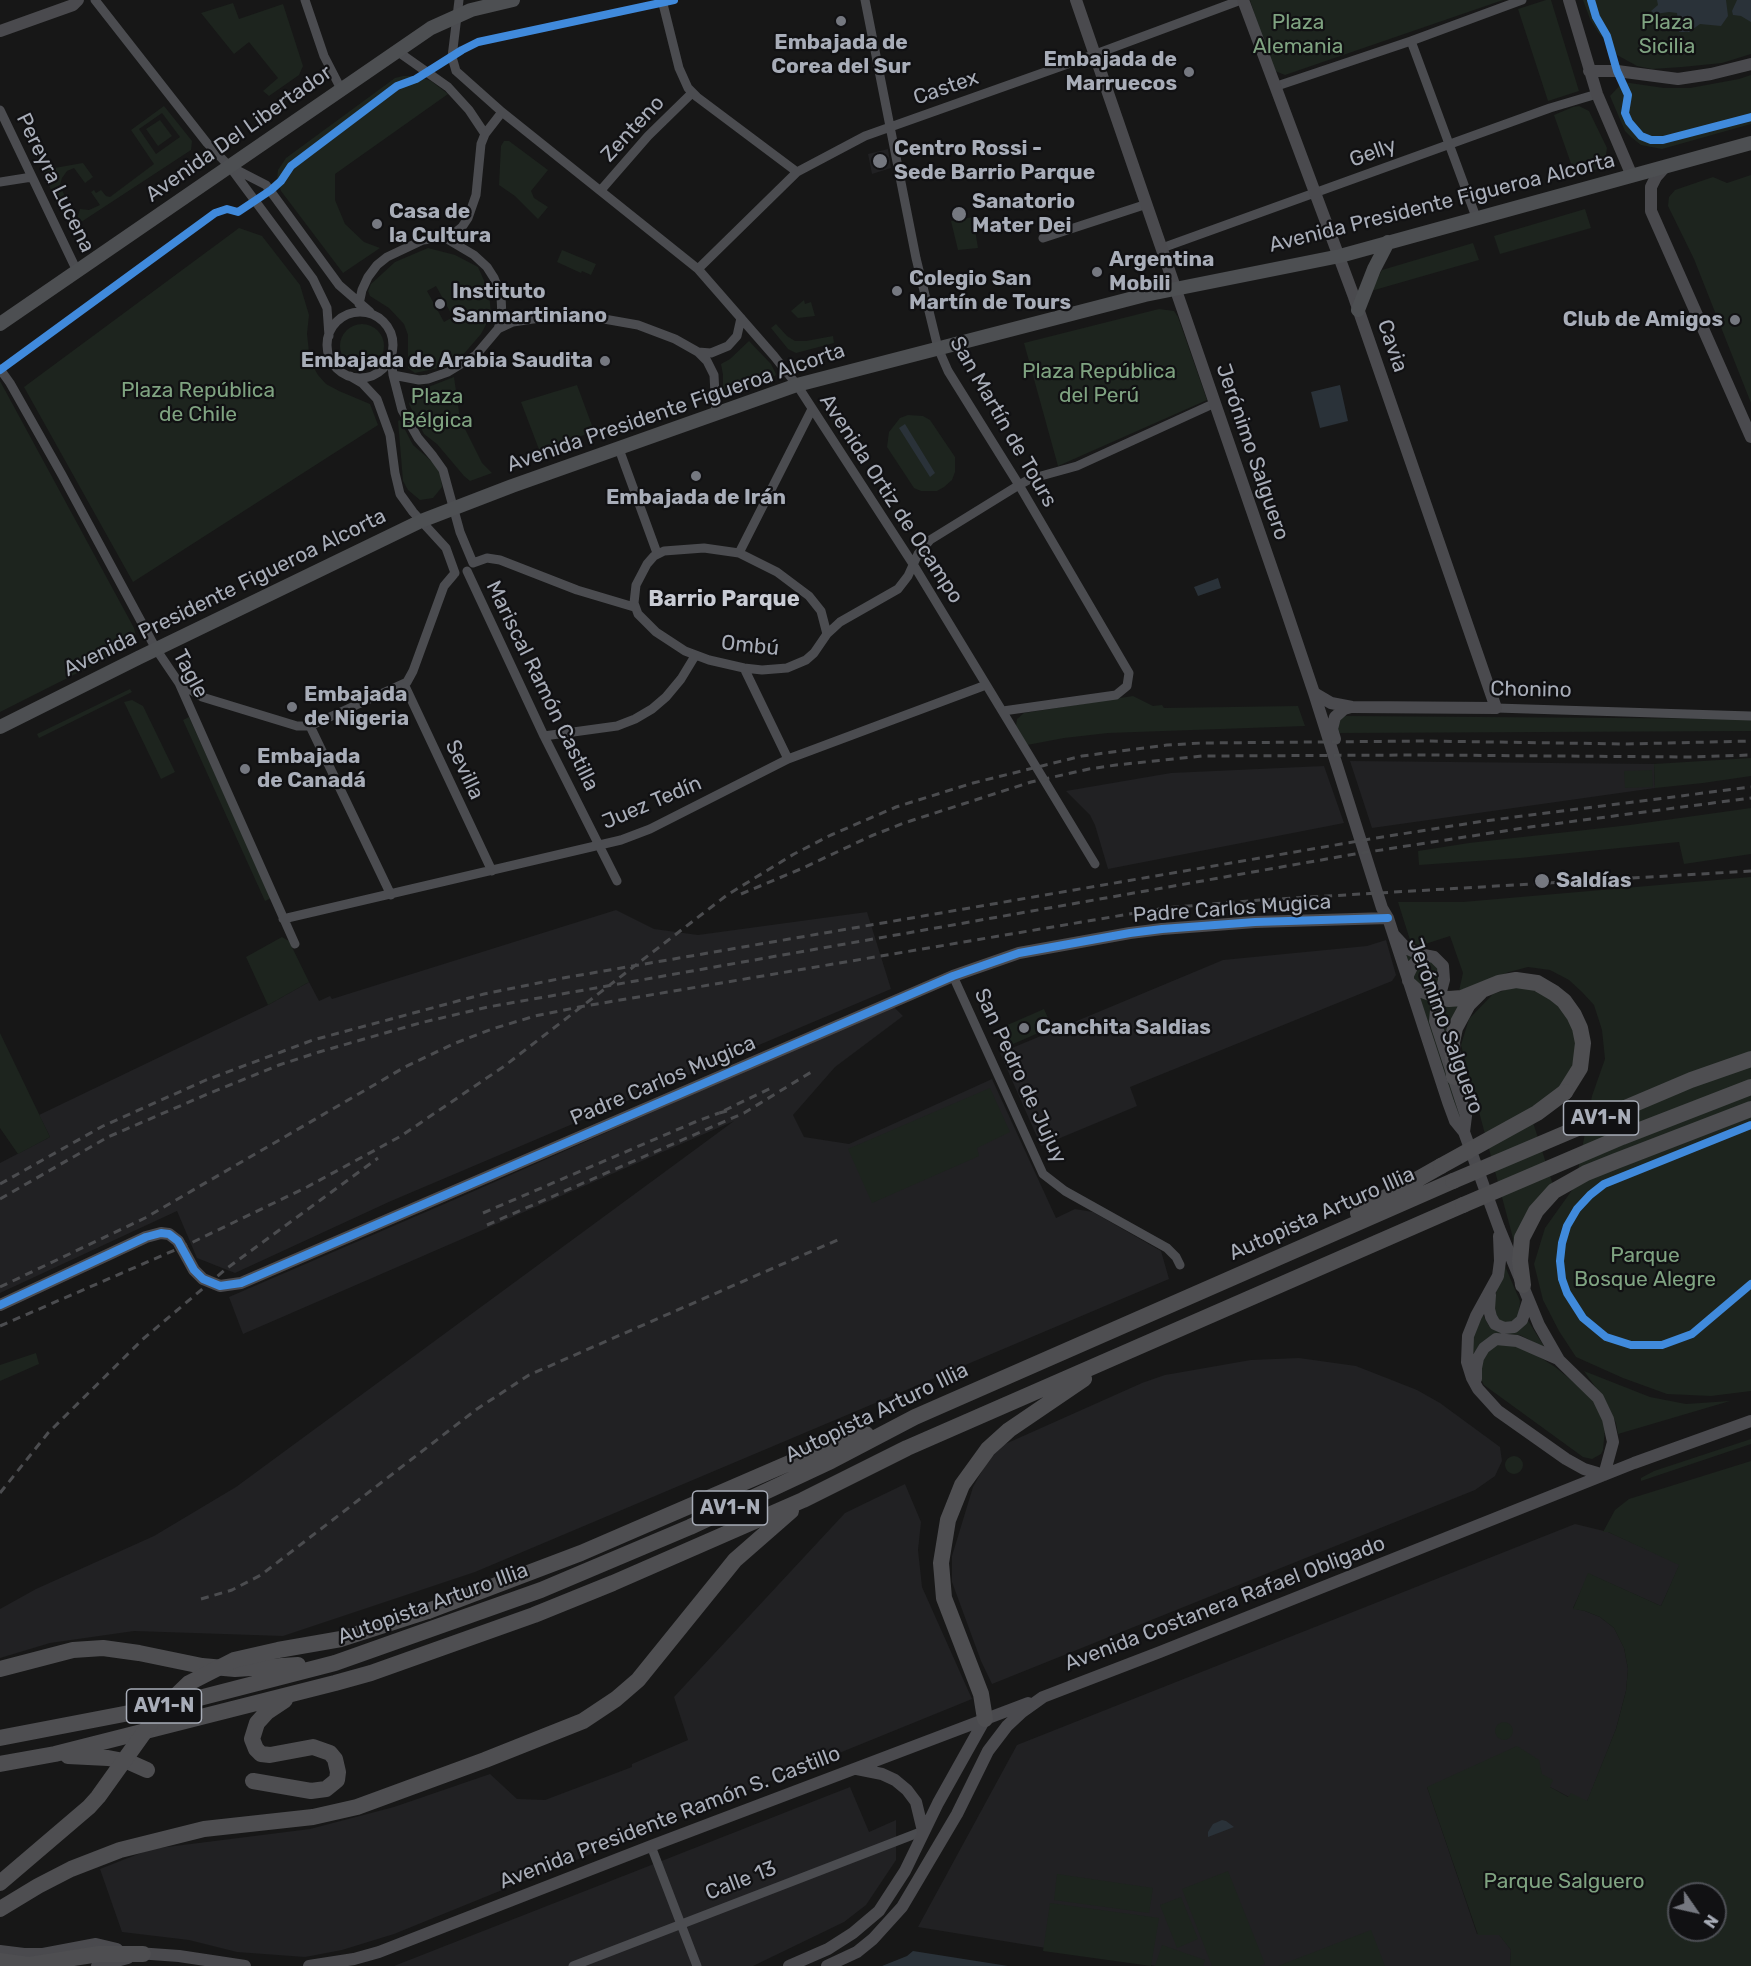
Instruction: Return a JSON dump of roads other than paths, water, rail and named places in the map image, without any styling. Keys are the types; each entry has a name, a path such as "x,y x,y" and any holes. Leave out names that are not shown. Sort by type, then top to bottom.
{"highway":[{"path":"1276,1259 1537,1113 1565,1092 1577,1074 1583,1050 1580,1029 1568,1005 1551,990 1533,982 1511,980 1458,999 1439,998"},
{"path":"1454,1077 1452,1042 1455,1028 1472,999 1486,988"},
{"name":"Autopista Arturo Illia","path":"0,1738 176,1704 327,1665 541,1590 690,1527 820,1466 915,1417 1453,1181 1691,1080 1751,1059"},
{"name":"Autopista Arturo Illia","path":"0,1764 55,1754 371,1673 534,1614 613,1583 803,1500 908,1448 1463,1205 1622,1137 1751,1087"},
{"path":"1525,1293 1520,1255 1526,1228 1542,1203 1561,1187 1586,1173 1751,1109"},
{"path":"985,1719 981,1694 948,1610 942,1585 942,1551 952,1507 974,1466 997,1440 1026,1417 1118,1357"},
{"path":"0,1884 89,1807 158,1713 189,1683 234,1660 341,1639 428,1611 581,1553 831,1445 915,1417"},
{"path":"0,1909 38,1886 93,1859 120,1850 204,1829 313,1817 357,1806 485,1760 583,1721 616,1699 638,1680 735,1560 803,1500"},
{"path":"0,1669 73,1650 103,1648 202,1666 234,1669 327,1665"},
{"path":"254,1781 311,1791 327,1789 337,1780 335,1759 330,1753 313,1747 270,1755 261,1754 256,1749 252,1738 257,1723 267,1712 297,1693"},
{"path":"55,1754 108,1758 129,1762 147,1770"},
{"path":"0,1961 29,1965 99,1954 143,1954"}],"main road":[{"path":"0,31 73,5 78,0"},
{"name":"Avenida Del Libertador","path":"0,324 431,28 471,10 513,0"},
{"name":"Jerónimo Salguero","path":"1076,0 1314,693 1382,908 1388,918 1455,1121 1464,1132 1499,1228 1547,1341 1559,1360 1598,1398 1608,1419 1613,1442 1604,1475 1584,1469 1566,1459 1498,1411 1481,1394 1469,1372 1467,1342 1476,1316 1498,1276 1499,1228"},
{"name":"Cavia","path":"1242,0 1277,86 1340,256 1496,708"},
{"path":"1569,0 1596,93 1632,176"},
{"path":"1589,71 1617,71 1678,79 1751,64"},
{"name":"Avenida Presidente Figueroa Alcorta","path":"0,727 421,521 797,385 1175,289 1340,256 1751,143"},
{"path":"1665,167 1651,187 1651,211 1751,437"},
{"path":"1358,310 1374,269 1388,242"},
{"name":"Chonino","path":"1314,693 1330,703 1352,707 1496,708"},
{"name":"Jerónimo Salguero","path":"1352,707 1339,712 1332,729 1389,906 1388,918"},
{"name":"Padre Carlos Mugica","path":"0,1305 146,1237 161,1233 170,1234 178,1241 194,1270 203,1279 220,1286 241,1283 953,976 1018,953 1130,933 1254,922 1388,918"},
{"name":"Jerónimo Salguero","path":"1392,933 1406,948 1434,957 1443,966 1444,980 1436,1021 1466,1116 1464,1132"},
{"path":"1423,955 1410,970 1408,981 1419,991 1439,998"},
{"path":"1491,1291 1489,1309 1491,1317 1496,1324 1504,1328 1514,1327 1522,1320 1525,1293"},
{"path":"1481,1394 1476,1378 1477,1362 1484,1348 1496,1340 1511,1339 1559,1360"},
{"name":"Avenida Costanera Rafael Obligado","path":"827,1966 856,1952 873,1939 902,1907 957,1814 988,1751 1007,1726 1043,1697 1604,1475 1751,1420"},
{"name":"Avenida Presidente Ramón S. Castillo","path":"309,1966 354,1959 378,1952 1043,1697"},
{"path":"789,1966 828,1949 853,1933 879,1911 905,1871 923,1831 985,1719"},
{"path":"852,1769 882,1773 907,1790 916,1802 923,1831"},
{"path":"0,1951 42,1954 96,1944 143,1954 179,1956 246,1966"},
{"path":"97,1966 143,1954"}],"street":[{"path":"94,0 207,143 230,167 318,287 327,308 328,349 331,360 338,369 350,376 363,377 373,375 386,366 393,344 390,331 382,320 359,304 339,285 266,185 230,167"},
{"path":"304,0 324,56 341,89"},
{"path":"457,15 459,0"},
{"path":"662,0 680,68 692,93 797,172"},
{"name":"San Martín de Tours","path":"865,0 888,127 938,348 948,370 1129,676 1127,686 1116,695 1003,711"},
{"name":"Castex","path":"698,269 797,172 865,136 1242,0"},
{"path":"1277,86 1411,41 1522,0"},
{"name":"Avenida Ortiz de Ocampo","path":"457,15 452,57 460,76 698,269 797,385 914,564 1095,864"},
{"path":"1411,41 1476,217"},
{"path":"397,51 439,80 460,98 485,134"},
{"name":"Zenteno","path":"601,190 648,136 692,93"},
{"name":"Gelly","path":"1162,248 1596,93"},
{"name":"Pereyra Lucena","path":"0,110 77,272"},
{"path":"447,239 462,227 473,208 481,144 485,134 502,112"},
{"path":"0,182 32,177"},
{"path":"1043,238 1147,204"},
{"path":"359,304 362,290 377,265 387,257 423,240 447,239 474,255 487,267 494,278 501,296 502,317 498,329 476,355 448,372 419,380 393,375"},
{"path":"329,336 334,326 344,316 357,312 370,312"},
{"path":"498,329 524,319 587,316 638,325 675,339 698,352 708,361 714,375 716,414"},
{"path":"698,352 711,353 728,346 737,336 741,318"},
{"name":"Mariscal Ramón Castilla","path":"350,376 362,382 377,399 390,435 400,494 446,548 455,573 467,571 473,563 460,532 443,470 408,422 398,397 391,356"},
{"name":"Tagle","path":"0,369 62,475 156,649 179,683 295,944"},
{"name":"Ombú","path":"634,607 642,620 656,632 695,656 762,670 779,670 797,665 814,653 827,634 844,620 894,592 905,580 918,554 930,540 1030,479 1077,466 1215,403"},
{"path":"739,553 812,409"},
{"path":"619,449 657,554"},
{"path":"473,563 487,558 500,560 566,586 634,607 635,589 640,574 646,564 657,554 670,550 704,548 739,553 777,572 809,596 821,611 827,634"},
{"name":"Mariscal Ramón Castilla","path":"467,571 544,736 617,881"},
{"path":"179,683 202,697 297,726 310,726 404,684 413,671 444,586 455,573"},
{"path":"544,736 617,726 635,719 666,697 681,679 695,656"},
{"path":"744,668 788,759"},
{"name":"Sevilla","path":"404,684 492,871"},
{"name":"Juez Tedín","path":"283,919 621,840 650,829 788,759 986,685"},
{"name":"Chonino","path":"1496,708 1751,716"},
{"path":"310,726 391,895"},
{"name":"San Pedro de Jujuy","path":"953,976 1043,1174 1065,1191 1167,1248 1180,1264"},
{"name":"Calle 13","path":"573,1966 923,1831"},
{"path":"651,1846 697,1966"}],"railway":[{"path":"0,1326 191,1243 307,1187 401,1136 503,1067 727,895 794,854 896,807 973,783 1082,756 1167,745 1425,741 1626,744 1751,741"},
{"path":"741,894 904,823 1031,782 1116,765 1202,756 1690,757 1751,755"},
{"path":"0,1184 103,1126 206,1080 313,1040 484,994 563,978 1376,838 1484,821 1751,787"},
{"path":"0,1199 108,1137 279,1065 420,1023 488,1007 1355,854 1530,827 1751,798"},
{"path":"0,1287 145,1218 405,1067 453,1044 535,1016 1165,908 1260,900 1751,871"},
{"path":"487,1225 744,1113 813,1071"},
{"path":"727,1111 719,1113 771,1088"},
{"path":"483,1213 719,1113"},
{"path":"0,1493 48,1433 143,1339 226,1269 378,1158"},
{"path":"201,1599 232,1590 261,1575 477,1409 529,1375 842,1238"}],"place":[{"name":"Embajada de Corea del Sur","path":"841,21"},
{"name":"Embajada de Marruecos","path":"1189,72"},
{"name":"Centro Rossi - Sede Barrio Parque","path":"880,161"},
{"name":"Sanatorio Mater Dei","path":"959,214"},
{"name":"Casa de la Cultura","path":"377,224"},
{"name":"Argentina Mobili","path":"1097,272"},
{"name":"Colegio San Martín de Tours","path":"897,291"},
{"name":"Instituto Sanmartiniano","path":"440,304"},
{"name":"Club de Amigos","path":"1735,320"},
{"name":"Embajada de Arabia Saudita","path":"605,361"},
{"name":"Embajada de Irán","path":"696,476"},
{"name":"Embajada de Nigeria","path":"292,707"},
{"name":"Embajada de Canadá","path":"245,769"},
{"name":"Saldías","path":"1542,881"},
{"name":"Canchita Saldias","path":"1024,1028"}],"district":[{"name":"Barrio Parque","path":"724,600"}],"park label":[{"name":"Plaza Alemania","path":"1298,35"},
{"name":"Plaza Sicilia","path":"1667,35"},
{"name":"Plaza República del Perú","path":"1099,384"},
{"name":"Plaza República de Chile","path":"198,403"},
{"name":"Plaza Bélgica","path":"437,409"},
{"name":"Parque Bosque Alegre","path":"1645,1268"},
{"name":"Parque Salguero","path":"1564,1882"}]}
